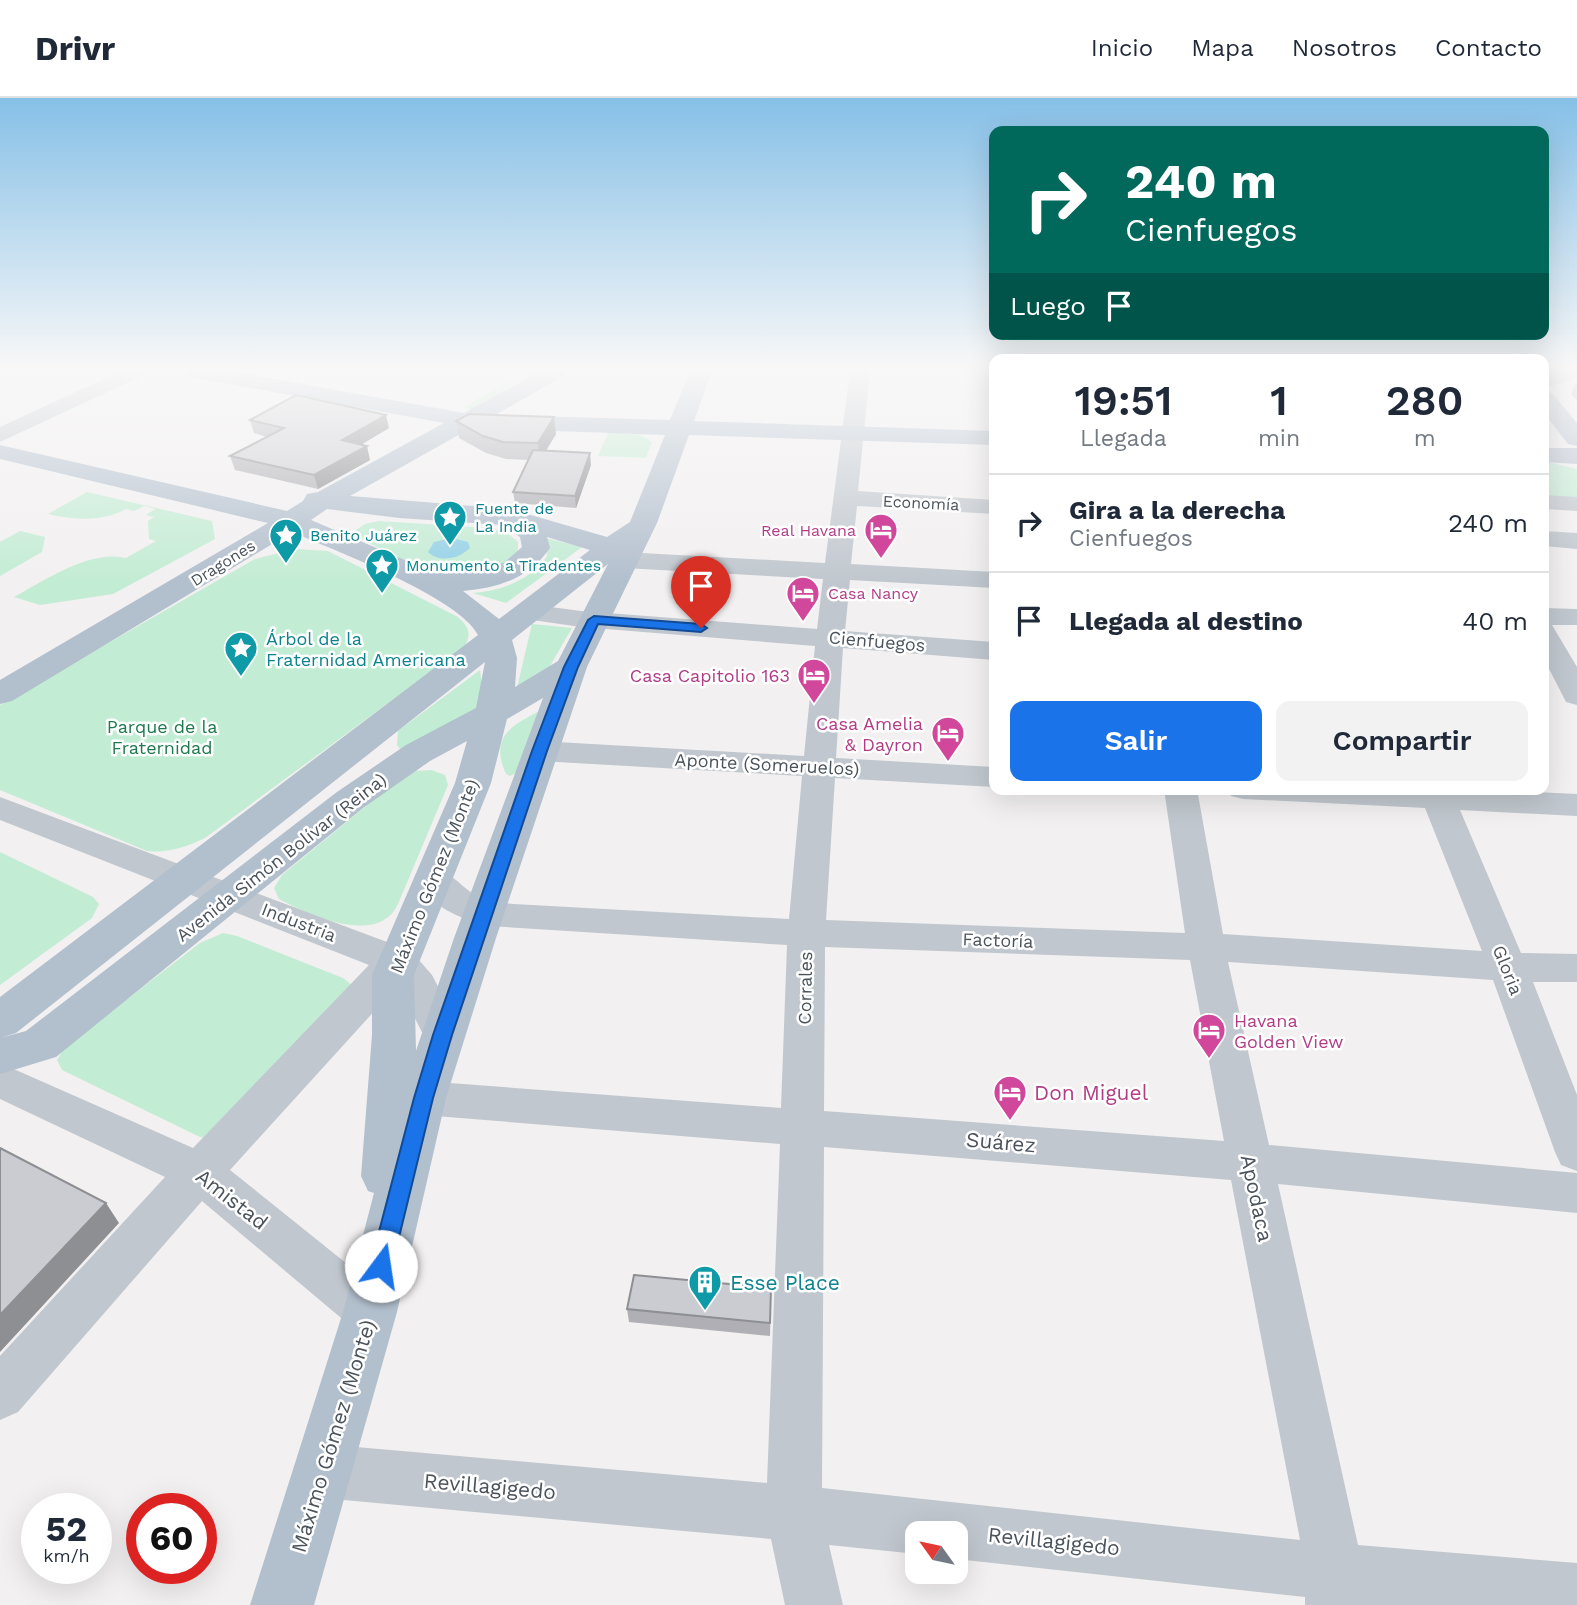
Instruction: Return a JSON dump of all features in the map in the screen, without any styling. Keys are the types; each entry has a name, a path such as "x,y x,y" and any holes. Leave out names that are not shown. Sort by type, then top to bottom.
{"main road":[{"path":"7,441 271,498 400,510 643,523"},
{"path":"0,1021 496,637 477,614 430,582 290,522 271,498 52,441"},
{"name":"Dragones","path":"0,694 226,562 322,501 432,441"},
{"name":"Máximo Gómez (Monte)","path":"375,1289 394,1035 392,983 397,961 473,783 493,713 501,658 496,637 528,612 618,553 643,523 673,441"},
{"path":"1549,455 1577,456"},
{"path":"226,562 265,528 264,520 271,498"},
{"path":"346,548 343,541 349,527 371,516 400,510"},
{"path":"510,517 618,553"},
{"path":"430,582 479,581 520,565 536,548 536,539 510,517"},
{"path":"226,562 290,545 318,543 346,548"},
{"name":"Máximo Gómez (Monte)","path":"282,1605 375,1289 423,1098 443,1035 539,751 571,667 594,620 618,553"},
{"name":"Cienfuegos","path":"430,582 528,612"},
{"name":"Avenida Simón Bolívar (Reina)","path":"0,1056 40,1045 325,819 390,772 427,748 571,667"},
{"path":"390,772 411,764 443,761 466,771 473,783"}],"street":[{"name":"Corrales","path":"814,1605 794,1513 806,933 830,637 852,441"},
{"name":"Economía","path":"847,498 989,507"},
{"path":"1549,502 1577,504"},
{"path":"1549,539 1577,541"},
{"path":"618,553 989,580"},
{"name":"Cienfuegos","path":"528,612 594,620 989,651"},
{"path":"1549,616 1577,617"},
{"path":"1549,641 1577,697 1549,696"},
{"name":"Aponte (Someruelos)","path":"539,751 989,776"},
{"name":"Apodaca","path":"1181,795 1206,947 1334,1588"},
{"path":"1436,795 1577,805"},
{"name":"Gloria","path":"1436,795 1508,967 1577,1152"},
{"name":"Industria","path":"0,808 397,961 417,982 443,1035"},
{"name":"Factoría","path":"432,878 449,897 484,914 806,933 1206,947 1508,967 1577,968"},
{"path":"0,1394 200,1172 397,961"},
{"name":"Amistad","path":"0,1080 200,1172 375,1289"},
{"name":"Suárez","path":"423,1098 1249,1163 1577,1194"},
{"name":"Revillagigedo","path":"322,1471 794,1513 1334,1588 1577,1592"}],"green space":[{"path":"604,441 652,442 646,458 598,456"},
{"path":"1549,462 1577,469 1577,498 1549,496"},
{"path":"87,492 212,521 215,539 113,594 40,605 14,597 83,562 112,556 126,558 156,541 149,539 148,521 154,517 146,515 155,509 144,506 134,511 126,509 97,518 67,518 48,514"},
{"path":"379,521 489,528 507,533 518,542 518,554 499,570 436,577 355,536 356,530 365,524"},
{"path":"20,531 45,537 42,552 0,576 0,542"},
{"path":"545,538 582,547 506,603 473,593 505,587 533,572 547,556"},
{"name":"Parque de la Fraternidad","path":"295,549 328,551 458,617 468,631 464,647 205,838 184,847 147,851 0,790 0,705 255,559"},
{"path":"532,624 572,628 543,678 517,688"},
{"path":"480,670 484,704 404,754 397,745 398,731"},
{"path":"542,710 516,773 510,776 506,774 500,750 506,733"},
{"path":"431,770 445,775 448,785 398,904 388,917 375,924 342,924 307,913 279,899 274,888 282,875 399,779 414,771"},
{"path":"0,852 93,897 99,904 92,918 0,985"},
{"path":"223,933 237,936 343,978 352,985 209,1138 200,1137 62,1070 57,1060 65,1047 200,943"}],"water":[{"name":"Fuente de La India","path":"452,538 468,542 470,548 449,558 438,558 428,552 434,542"}],"building":[{"path":"258,441 348,441 367,446 314,475 230,456"},
{"path":"501,441 539,441 538,443"},
{"path":"533,450 590,453 575,496 513,492"},
{"path":"0,1148 106,1203 0,1315"},
{"path":"634,1275 771,1288 770,1323 627,1309"}],"place":[{"name":"Fuente de La India","path":"450,547"},
{"name":"Real Havana","path":"881,560"},
{"name":"Benito Juárez","path":"286,565"},
{"name":"Monumento a Tiradentes","path":"382,595"},
{"name":"Casa Nancy","path":"803,623"},
{"name":"Árbol de la Fraternidad Americana","path":"241,678"},
{"name":"Casa Capitolio 163","path":"814,705"},
{"name":"Casa Amelia & Dayron","path":"948,763"},
{"name":"Havana Golden View","path":"1209,1060"},
{"name":"Don Miguel","path":"1010,1122"},
{"name":"Esse Place","path":"705,1312"}],"route":[{"path":"381,1266 423,1098 443,1035 539,751 571,667 594,620 701,628"}]}
